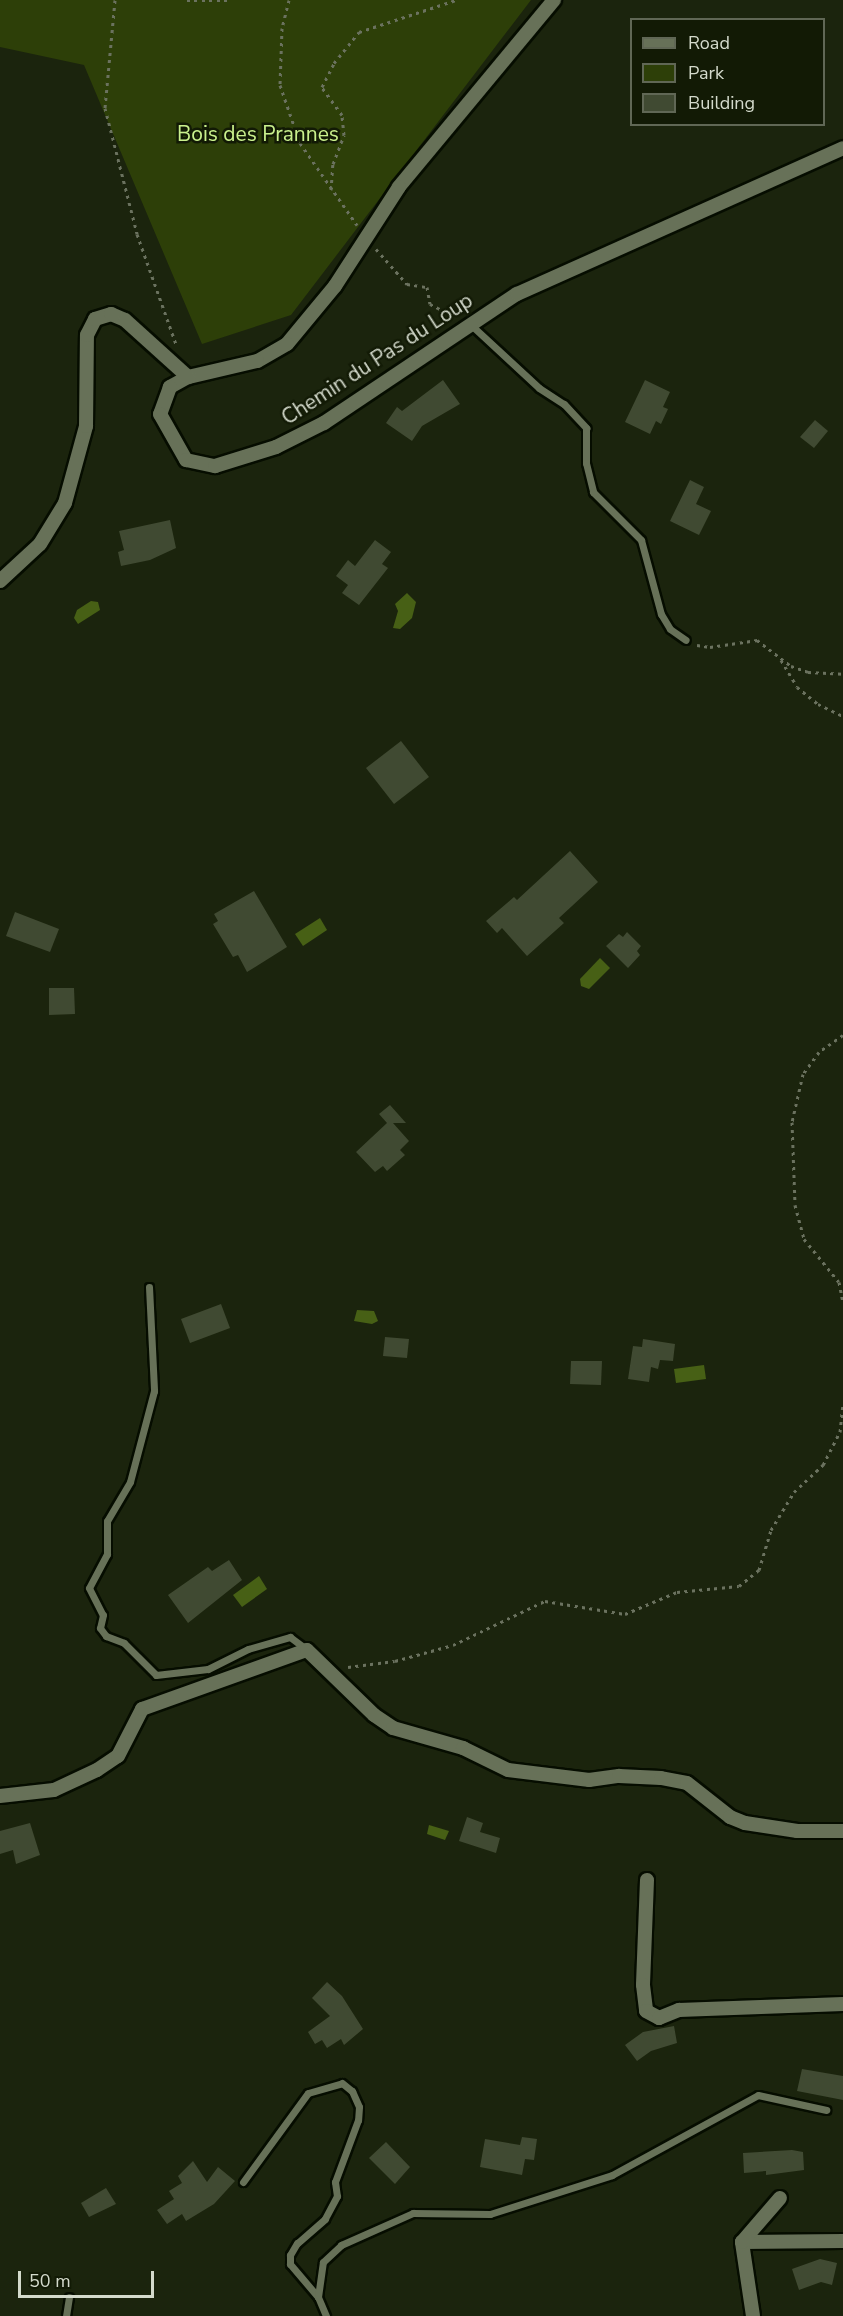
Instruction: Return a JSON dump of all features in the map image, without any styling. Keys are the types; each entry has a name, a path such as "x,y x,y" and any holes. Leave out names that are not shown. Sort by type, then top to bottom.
{"street":[{"name":"Chemin du Pas du Loup","path":"554,0 438,138 365,236 334,286 287,344 257,361 188,377 170,387 160,414 186,460 215,466 276,447 324,423 517,294 843,148"},
{"path":"0,581 40,544 65,503 86,426 87,335 96,319 111,314 125,320 188,377"},
{"path":"0,1796 54,1790 86,1775 118,1756 142,1709 307,1650 374,1715 393,1728 463,1748 508,1770 589,1780 619,1776 661,1778 687,1783 730,1817 745,1823 797,1831 843,1831"},
{"path":"647,1880 643,1985 646,2011 659,2018 679,2010 843,2004"},
{"path":"753,2316 742,2242 780,2198"},
{"path":"742,2242 843,2241"}],"lane":[{"path":"470,324 586,428 586,463 593,492 641,540 661,614 670,629 686,640"},
{"path":"149,1287 154,1391 129,1482 107,1521 107,1554 88,1588 103,1615 100,1628 106,1636 124,1643 156,1676 208,1669 248,1649 290,1637 307,1650"},
{"path":"243,2182 308,2093 342,2083 352,2091 359,2107 358,2120 335,2182 337,2196 325,2219 297,2243 290,2255 295,2273 318,2297 326,2316"},
{"path":"318,2297 323,2262 340,2246 413,2213 490,2214 612,2175 758,2095 826,2110"},
{"path":"66,2316 69,2297"}],"path":[{"path":"116,0 105,108 137,234 188,377"},
{"path":"187,0 229,0"},
{"path":"290,0 282,28 280,85 300,143 365,236 407,284 427,287 430,304 470,324"},
{"path":"331,190 333,164 344,135 342,115 322,87 334,63 359,32 456,0"},
{"path":"686,640 710,647 758,639 781,658 808,672 843,674"},
{"path":"781,658 796,687 818,704 843,716"},
{"path":"843,1035 819,1052 803,1074 792,1122 795,1205 804,1239 839,1282 843,1303"},
{"path":"323,1665 350,1667 395,1661 453,1645 545,1601 625,1614 677,1592 739,1586 759,1570 771,1530 794,1492 823,1465 840,1432 843,1405"}],"green space":[{"name":"Bois des Prannes","path":"0,0 531,0 291,315 202,344 84,65 0,47"}],"shaded area":[{"path":"407,593 416,602 412,618 400,629 393,628 398,611 395,604"},
{"path":"91,601 98,602 100,610 78,624 74,618 77,610"},
{"path":"320,918 327,930 303,946 295,934"},
{"path":"600,958 610,968 589,989 581,986 580,979"},
{"path":"357,1310 374,1311 378,1321 372,1324 354,1321"},
{"path":"704,1365 706,1379 676,1383 674,1369"},
{"path":"259,1576 267,1589 242,1607 233,1595"},
{"path":"429,1825 449,1831 445,1840 427,1834"}],"building":[{"path":"443,380 460,404 422,426 412,441 386,423 397,407 402,411"},
{"path":"645,380 670,392 663,407 668,409 661,424 656,421 650,434 625,422"},
{"path":"815,420 828,431 814,448 800,437"},
{"path":"690,480 704,487 696,504 711,511 699,535 670,521"},
{"path":"170,520 176,548 150,560 121,566 118,552 124,550 119,531"},
{"path":"375,540 391,552 382,564 388,568 359,605 342,593 348,585 336,576 348,560 355,566"},
{"path":"401,741 429,777 394,804 366,768"},
{"path":"570,851 598,882 559,918 564,923 527,956 502,928 497,933 486,921 514,897 517,900"},
{"path":"254,891 287,947 247,972 238,955 233,957 213,924 218,921 214,914"},
{"path":"15,912 59,929 50,952 6,936"},
{"path":"627,932 641,946 637,951 640,955 628,968 606,946 619,934 623,937"},
{"path":"49,988 74,988 75,1014 49,1015"},
{"path":"390,1105 406,1123 393,1123 409,1141 400,1150 405,1155 387,1171 383,1166 375,1172 356,1152 387,1123 379,1114"},
{"path":"221,1304 230,1328 190,1343 181,1319"},
{"path":"385,1337 409,1339 407,1358 383,1356"},
{"path":"643,1339 675,1344 673,1361 660,1360 658,1369 651,1367 649,1382 628,1379 633,1346 642,1347"},
{"path":"571,1361 602,1361 601,1385 570,1384"},
{"path":"229,1560 242,1580 188,1623 168,1595 208,1567 212,1571"},
{"path":"467,1817 483,1823 480,1832 500,1838 496,1853 459,1841"},
{"path":"30,1823 40,1855 16,1864 13,1850 0,1854 0,1831"},
{"path":"327,1982 342,1996 363,2029 344,2045 341,2039 327,2048 322,2040 315,2044 308,2032 330,2016 312,1998"},
{"path":"674,2026 677,2043 651,2051 637,2061 625,2045 643,2032"},
{"path":"802,2069 843,2076 843,2100 797,2091"},
{"path":"522,2137 537,2139 534,2160 525,2159 522,2175 480,2167 485,2139 520,2145"},
{"path":"386,2142 410,2167 395,2184 369,2158"},
{"path":"792,2150 803,2152 804,2170 766,2175 766,2171 744,2173 743,2153"},
{"path":"193,2161 207,2182 218,2167 235,2181 214,2204 186,2221 182,2214 167,2224 157,2210 174,2199 169,2191 182,2183 178,2176"},
{"path":"106,2188 116,2204 89,2217 81,2203"},
{"path":"820,2259 837,2263 832,2285 821,2282 799,2290 792,2269"}]}
